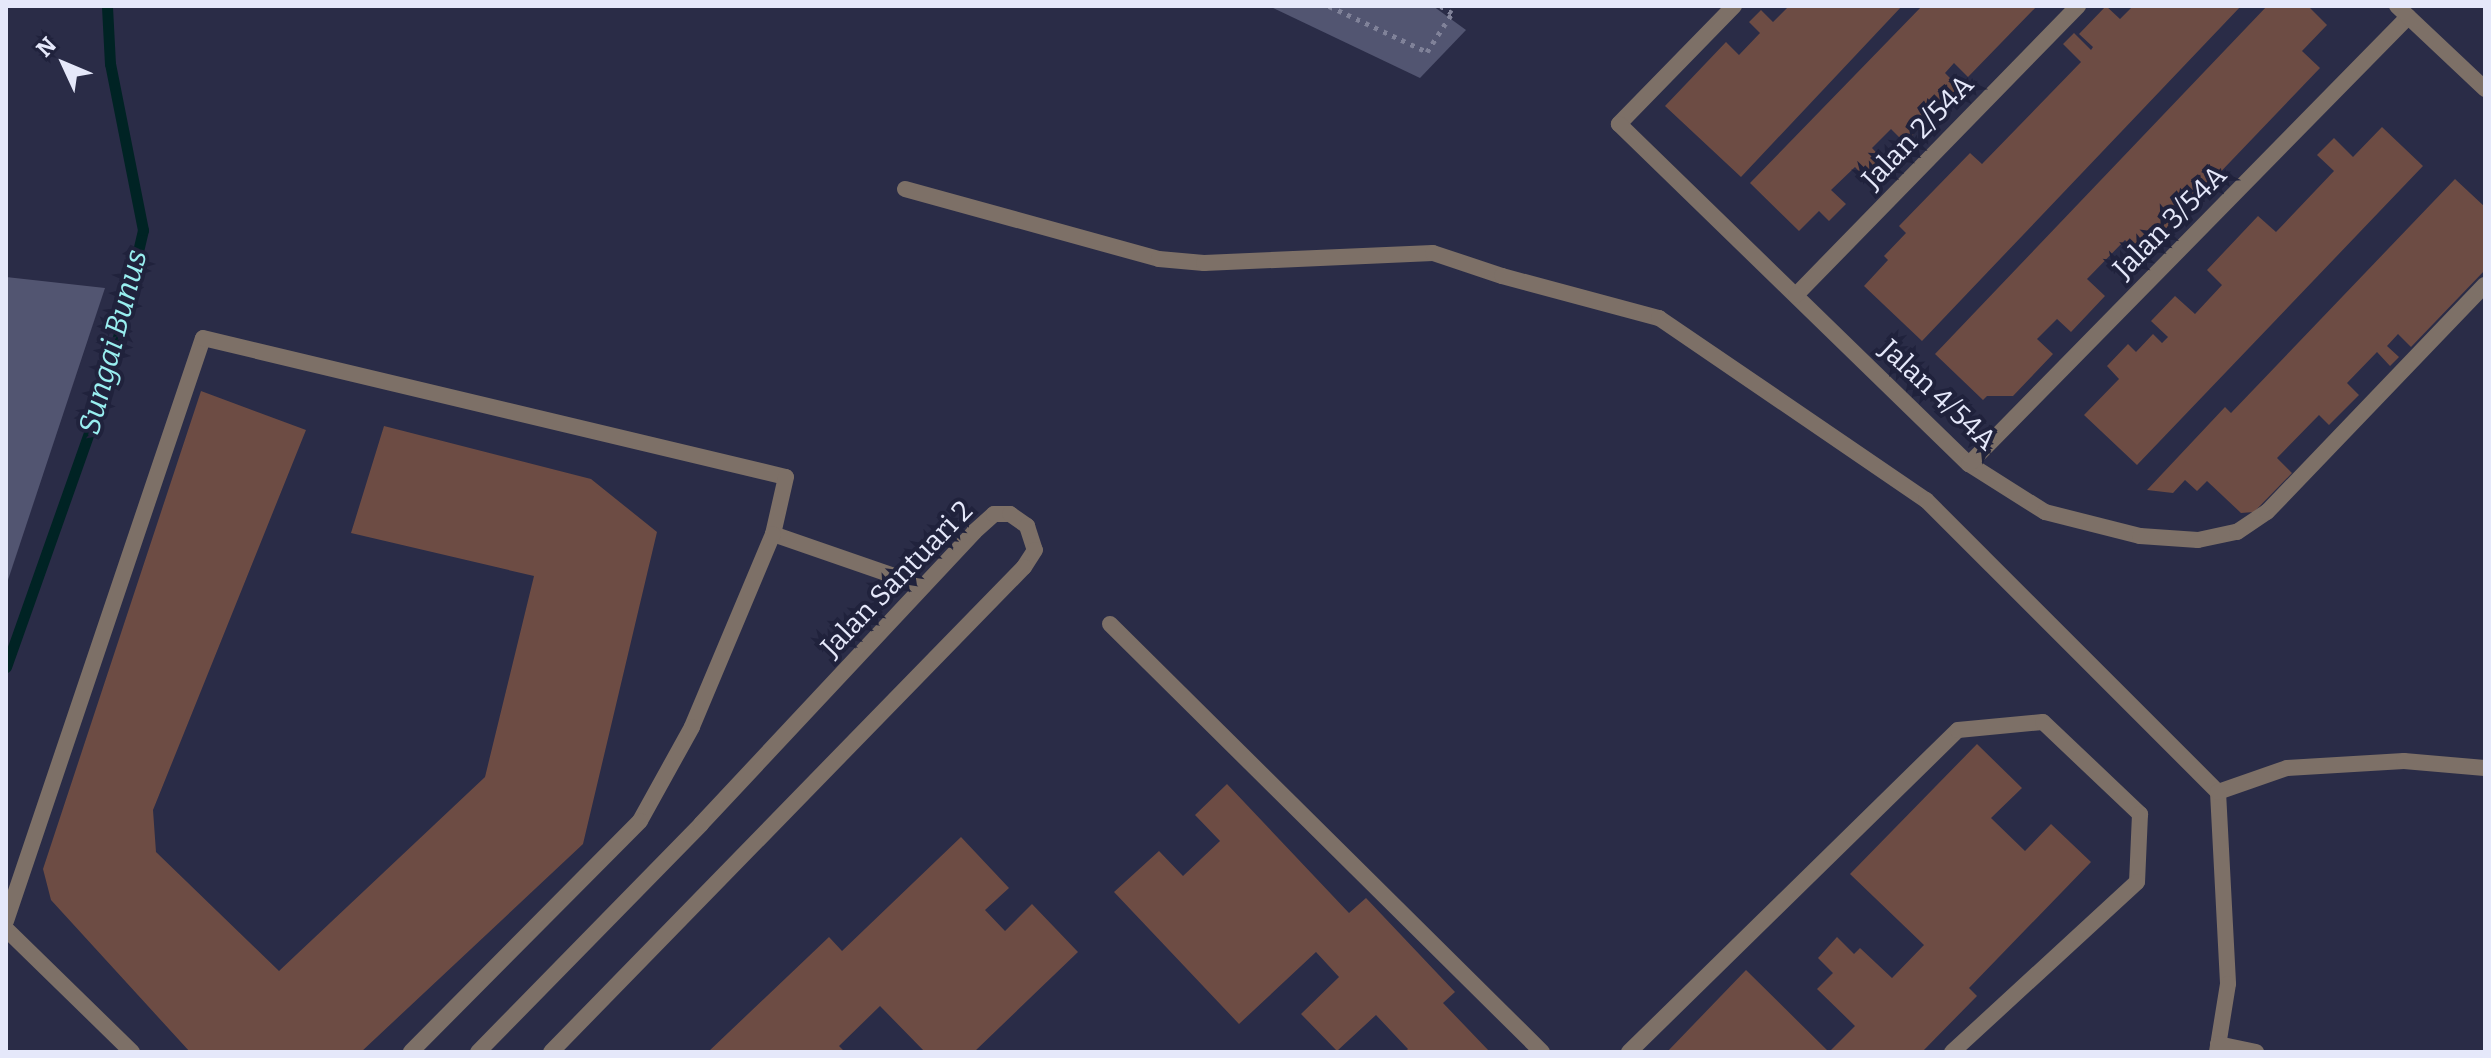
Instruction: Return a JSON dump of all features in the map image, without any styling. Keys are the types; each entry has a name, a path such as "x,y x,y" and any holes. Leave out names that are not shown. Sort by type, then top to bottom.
{"street":[{"name":"Jalan 4/54A","path":"1734,6 1619,124 1969,464 2045,512 2140,536 2198,540 2237,532 2267,512 2485,285"},
{"name":"Jalan 2/54A","path":"1796,295 2078,6"},
{"path":"2402,12 2485,89"},
{"name":"Jalan 3/54A","path":"1969,464 2402,12"},
{"path":"905,189 1159,259 1204,263 1433,253 1502,276 1659,318 1926,500 2218,792 2228,984 2217,1048 2256,1052"},
{"path":"6,921 203,338 786,477 773,534 692,727 640,821 411,1052"},
{"name":"Jalan Santuari 2","path":"478,1052 701,824 994,514 1010,514 1027,526 1035,550 1024,567 551,1052"},
{"path":"773,534 923,586"},
{"path":"1110,624 1542,1052"},
{"path":"1629,1052 1958,730 2043,722 2140,814 2137,882 1952,1052"},
{"path":"2218,792 2287,768 2404,761 2485,768"},
{"path":"6,929 132,1052"}],"path":[{"path":"1329,6 1427,52 1452,13 1441,6"}],"shaded area":[{"path":"1269,6 1433,6 1466,30 1420,78"},
{"path":"6,277 105,288 6,586"}],"building":[{"path":"1789,6 1902,6 1741,177 1665,106 1726,42 1739,55 1760,33 1749,22 1761,10 1773,22"},
{"path":"1922,6 2037,6 1968,77 1954,63 1945,73 1959,87 1905,143 1891,129 1872,148 1886,163 1868,181 1855,167 1831,190 1846,204 1829,221 1819,211 1799,231 1750,183"},
{"path":"2106,6 2120,19 2133,6 2241,6 1922,341 1864,286 1888,260 1884,256 1906,233 1899,226 1970,153 1982,164 2081,62 2063,44 2074,33 2091,50 2093,47 2079,34"},
{"path":"2267,6 2308,6 2327,25 2302,51 2320,68 2141,255 2125,240 2087,279 2105,296 2071,332 2057,319 2037,339 2053,354 2013,396 1987,396 1983,400 1935,354"},
{"path":"2382,127 2423,166 2137,465 2084,415 2119,379 2107,366 2128,344 2136,352 2153,334 2162,343 2168,337 2151,321 2175,296 2195,314 2222,285 2207,270 2258,216 2276,232 2334,171 2317,155 2334,138 2353,157"},
{"path":"2455,179 2485,207 2485,270 2411,347 2398,334 2387,346 2399,357 2390,366 2377,352 2347,383 2359,395 2329,425 2319,415 2277,458 2292,473 2254,512 2241,513 2207,481 2197,491 2185,480 2173,493 2147,490 2225,407 2231,413"},
{"path":"201,391 306,430 153,810 156,852 279,971 485,777 534,576 351,533 384,426 591,479 657,532 583,844 361,1052 190,1052 51,900 43,869"},
{"path":"1977,744 2022,788 1991,818 2025,851 2051,824 2091,862 1969,988 1977,996 1922,1052 1829,1052 1855,1026 1817,989 1833,973 1818,958 1837,937 1854,954 1860,948 1892,978 1924,945 1850,874"},
{"path":"1227,784 1349,913 1366,898 1455,992 1443,1003 1490,1052 1405,1052 1408,1049 1376,1015 1337,1051 1301,1014 1339,977 1316,952 1239,1024 1114,892 1159,851 1183,876 1220,841 1195,815"},
{"path":"961,837 1009,888 985,910 1005,931 1032,904 1078,952 974,1052 925,1052 880,1006 839,1046 845,1052 708,1052 829,937 842,951"},
{"path":"1746,970 1829,1052 1667,1052"}],"waterway":[{"name":"Sungai Bunus","path":"6,667 109,376 143,230 110,64 107,6"}]}
